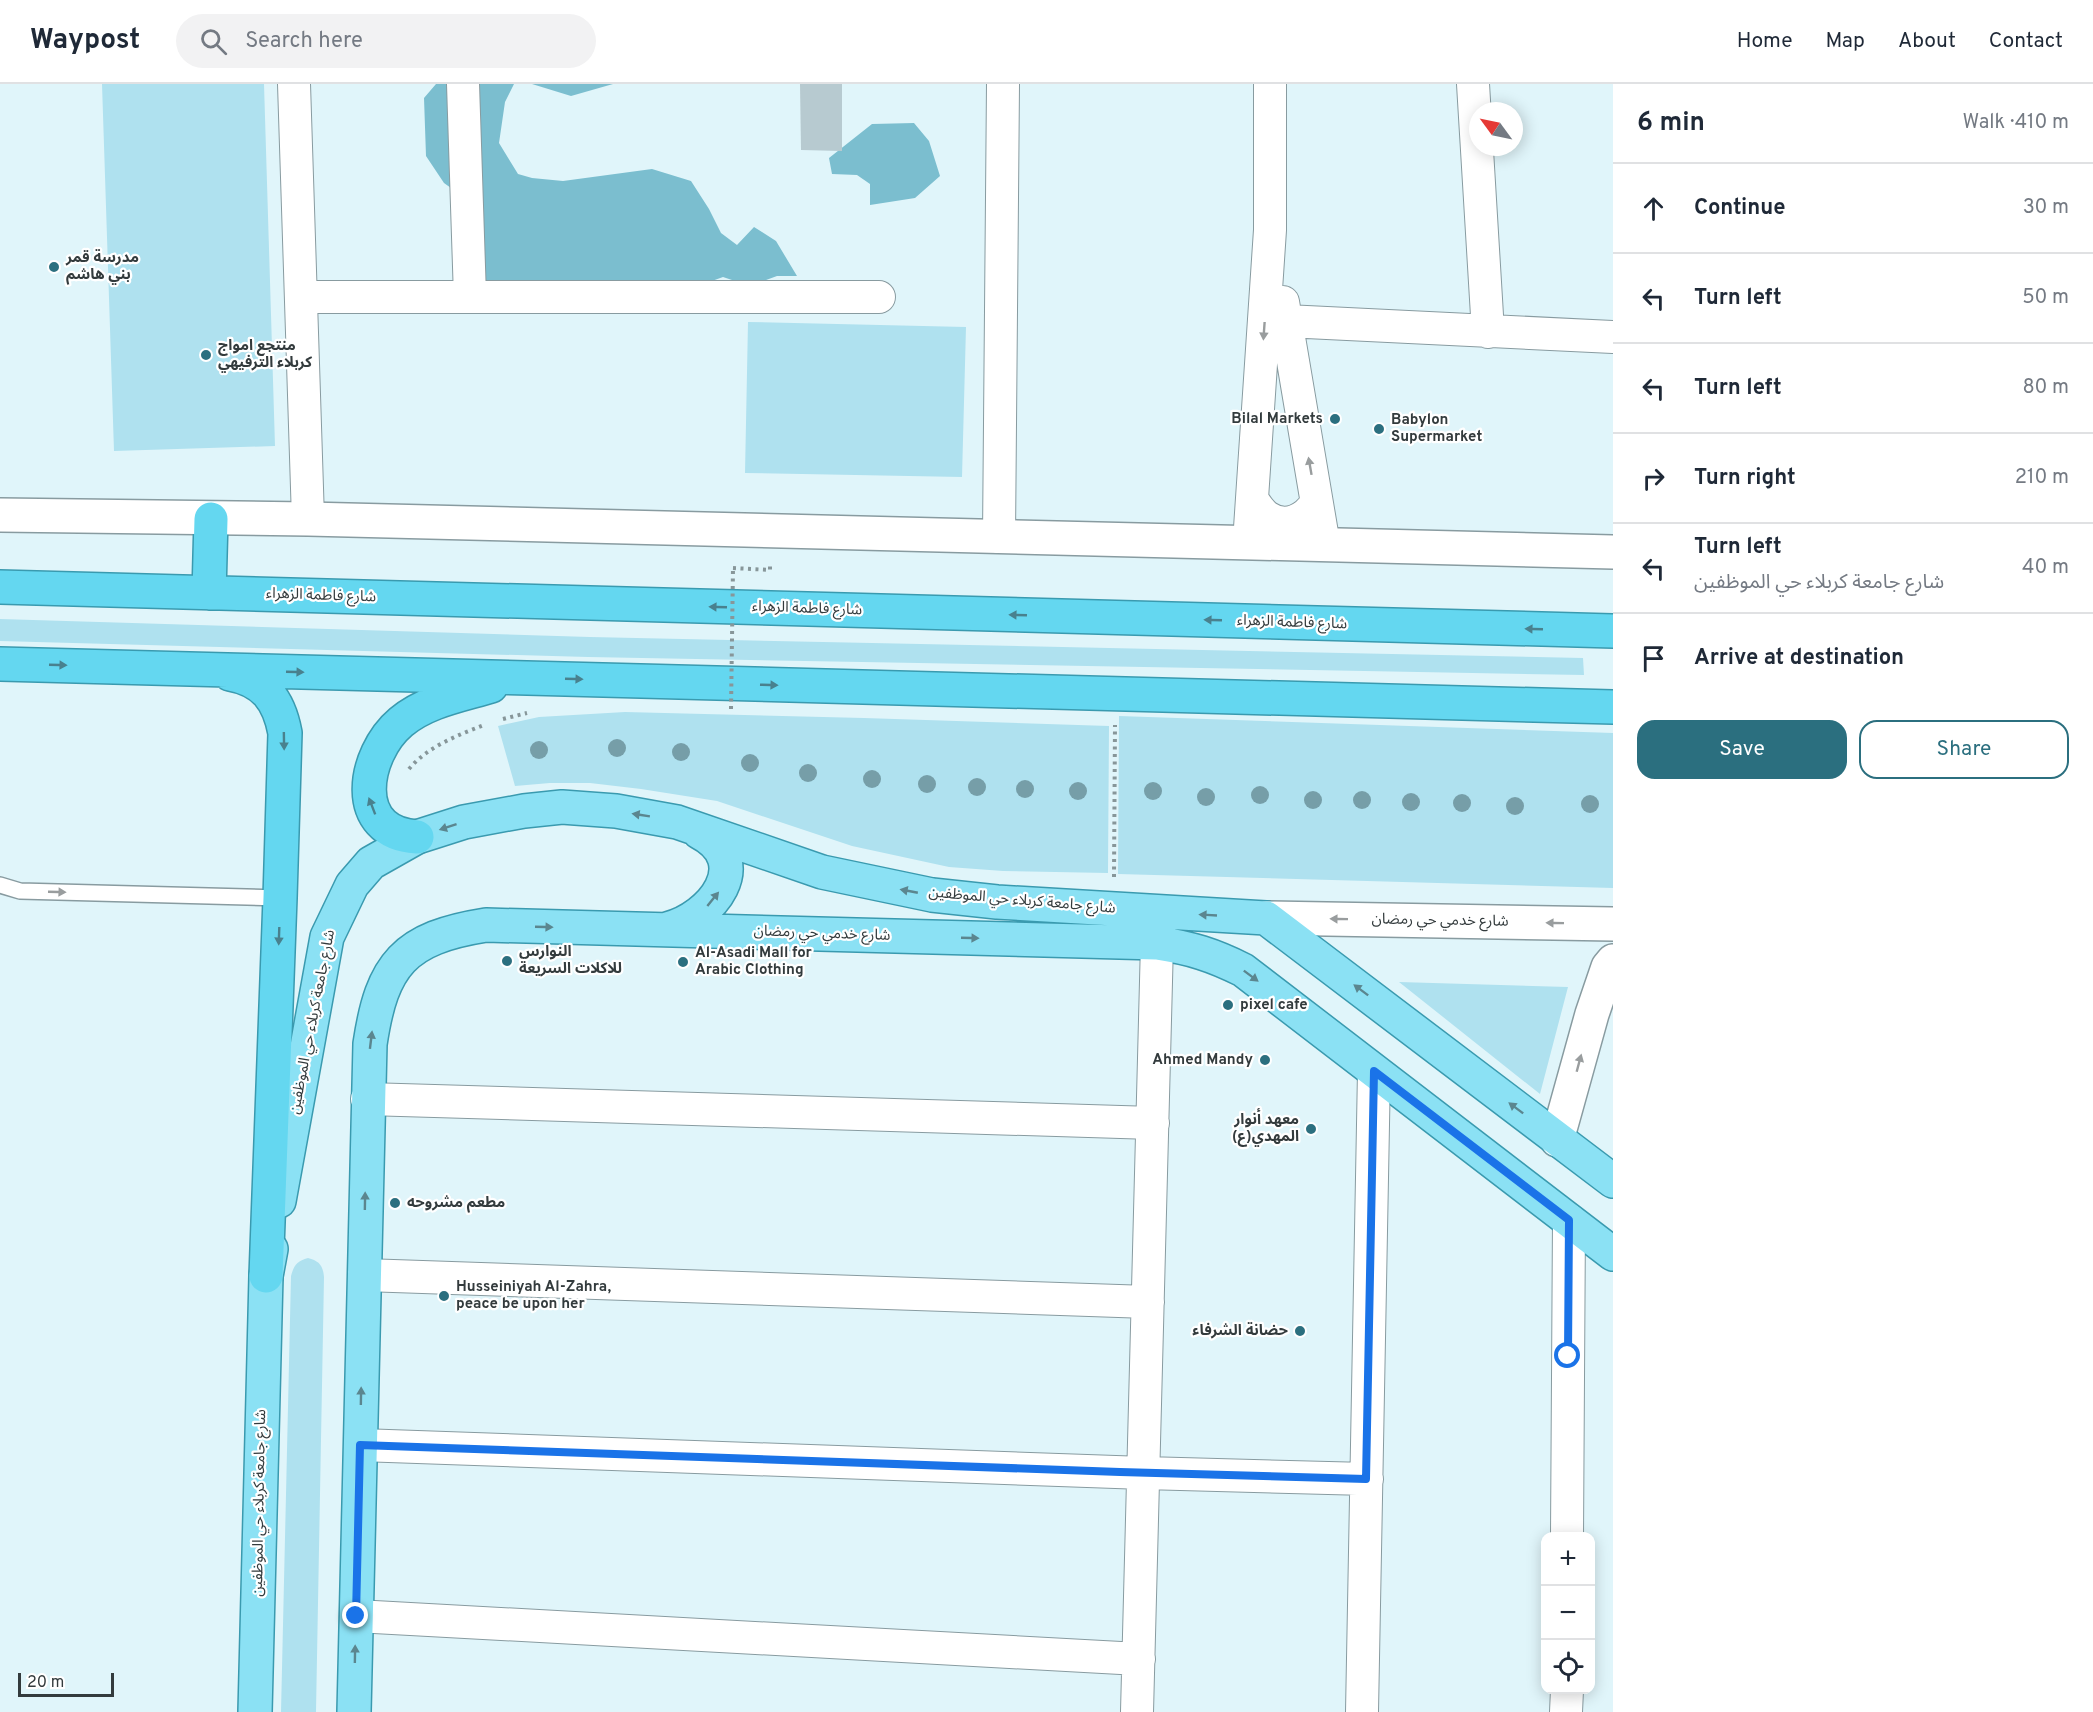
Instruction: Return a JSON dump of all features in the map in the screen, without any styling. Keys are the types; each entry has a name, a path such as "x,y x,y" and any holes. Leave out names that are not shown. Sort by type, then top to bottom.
{"highway":[{"path":"210,593 212,519"},
{"name":"شارع فاطمة الزهراء","path":"0,588 1598,631"},
{"path":"1598,631 1598,635 1613,649"},
{"path":"0,664 1613,707"},
{"path":"205,669 236,675 255,683 270,695 281,713 285,732 266,1276"},
{"path":"417,837 401,834 387,827 376,815 371,805 368,795 371,773 381,745 400,723 417,712 453,697 524,678"},
{"path":"1577,706 1599,702 1613,687"}],"main road":[{"path":"0,514 308,519 1613,552"},
{"name":"شارع جامعة كربلاء حي الموظفين","path":"255,1712 266,1276 327,937 344,897 359,875 377,859 417,837 464,822 562,807 616,811 677,822 822,872 932,895 986,901 1266,918"},
{"path":"665,930 691,920 704,910 723,886 726,873 726,861 715,842 677,822"},
{"path":"1266,918 1613,1181"},
{"name":"شارع خدمي حي رمضان","path":"1266,918 1613,924"},
{"name":"شارع خدمي حي رمضان","path":"367,1099 370,1044 381,990 404,957 426,942 458,929 486,925 1157,943 1187,947 1207,953 1243,970 1613,1254"},
{"path":"1557,1140 1603,1018 1608,967 1613,961"},
{"path":"354,1712 367,1099"}],"street":[{"path":"294,84 308,519"},
{"path":"463,84 470,297"},
{"path":"999,537 1003,84"},
{"path":"1249,543 1270,230 1270,84"},
{"path":"1473,84 1488,332"},
{"path":"1270,230 1324,545"},
{"path":"301,297 879,297"},
{"path":"1286,321 1613,337"},
{"path":"1252,499 1266,517 1276,522 1288,523 1300,519 1311,511 1316,503"},
{"path":"1137,1712 1157,943"},
{"path":"1362,1712 1374,1071"},
{"path":"367,1099 1153,1123"},
{"path":"1567,1532 1569,1220"},
{"path":"364,1275 1148,1302"},
{"path":"360,1445 1366,1479"},
{"path":"356,1616 1139,1659"},
{"path":"1566,1712 1567,1694"}],"lane":[{"path":"0,885 20,891 280,898"}],"path":[{"path":"731,709 733,568 770,570"},
{"path":"1114,909 1117,694"}],"shaded area":[{"path":"102,84 264,84 275,446 114,451"},
{"path":"436,84 514,84 505,102 499,143 518,174 532,178 563,181 652,169 691,181 721,233 737,245 754,227 776,241 797,276 777,276 750,286 723,277 698,286 569,281 490,288 478,275 458,193 444,183 426,156 424,98"},
{"path":"532,84 613,84 571,96"},
{"path":"914,123 929,141 940,176 915,198 870,205 870,184 857,175 832,174 829,158 872,124"},
{"path":"748,322 966,327 962,477 745,473"},
{"path":"0,619 590,637 1583,658 1584,675 588,657 0,641"},
{"path":"625,712 1109,726 1108,873 1003,871 949,867 852,846 717,801 590,783 515,786 498,726 539,717"},
{"path":"1119,716 1613,733 1613,888 1118,874"},
{"path":"1399,982 1568,987 1540,1094"},
{"path":"308,1258 320,1264 324,1277 316,1712 281,1712 291,1276 296,1264"}],"building":[{"path":"800,84 842,84 842,151 801,150"}],"place":[{"name":"مدرسة قمر بني هاشم","path":"54,267"},
{"name":"منتجع امواج كربلاء الترفيهي","path":"206,355"},
{"name":"Bilal Markets","path":"1335,419"},
{"name":"Babylon Supermarket","path":"1379,429"},
{"name":"النوارس للاكلات السريعة","path":"507,961"},
{"name":"Al-Asadi Mall for Arabic Clothing","path":"683,962"},
{"name":"pixel cafe","path":"1228,1005"},
{"name":"Ahmed Mandy","path":"1265,1060"},
{"name":"معهد أنوار المهدي(ع)","path":"1311,1129"},
{"name":"مطعم مشروحه","path":"395,1203"},
{"name":"Husseiniyah Al-Zahra, peace be upon her","path":"444,1296"},
{"name":"حضانة الشرفاء","path":"1300,1331"}],"route":[{"path":"356,1616 360,1445 1366,1479 1374,1071 1569,1220 1568,1356"}]}
